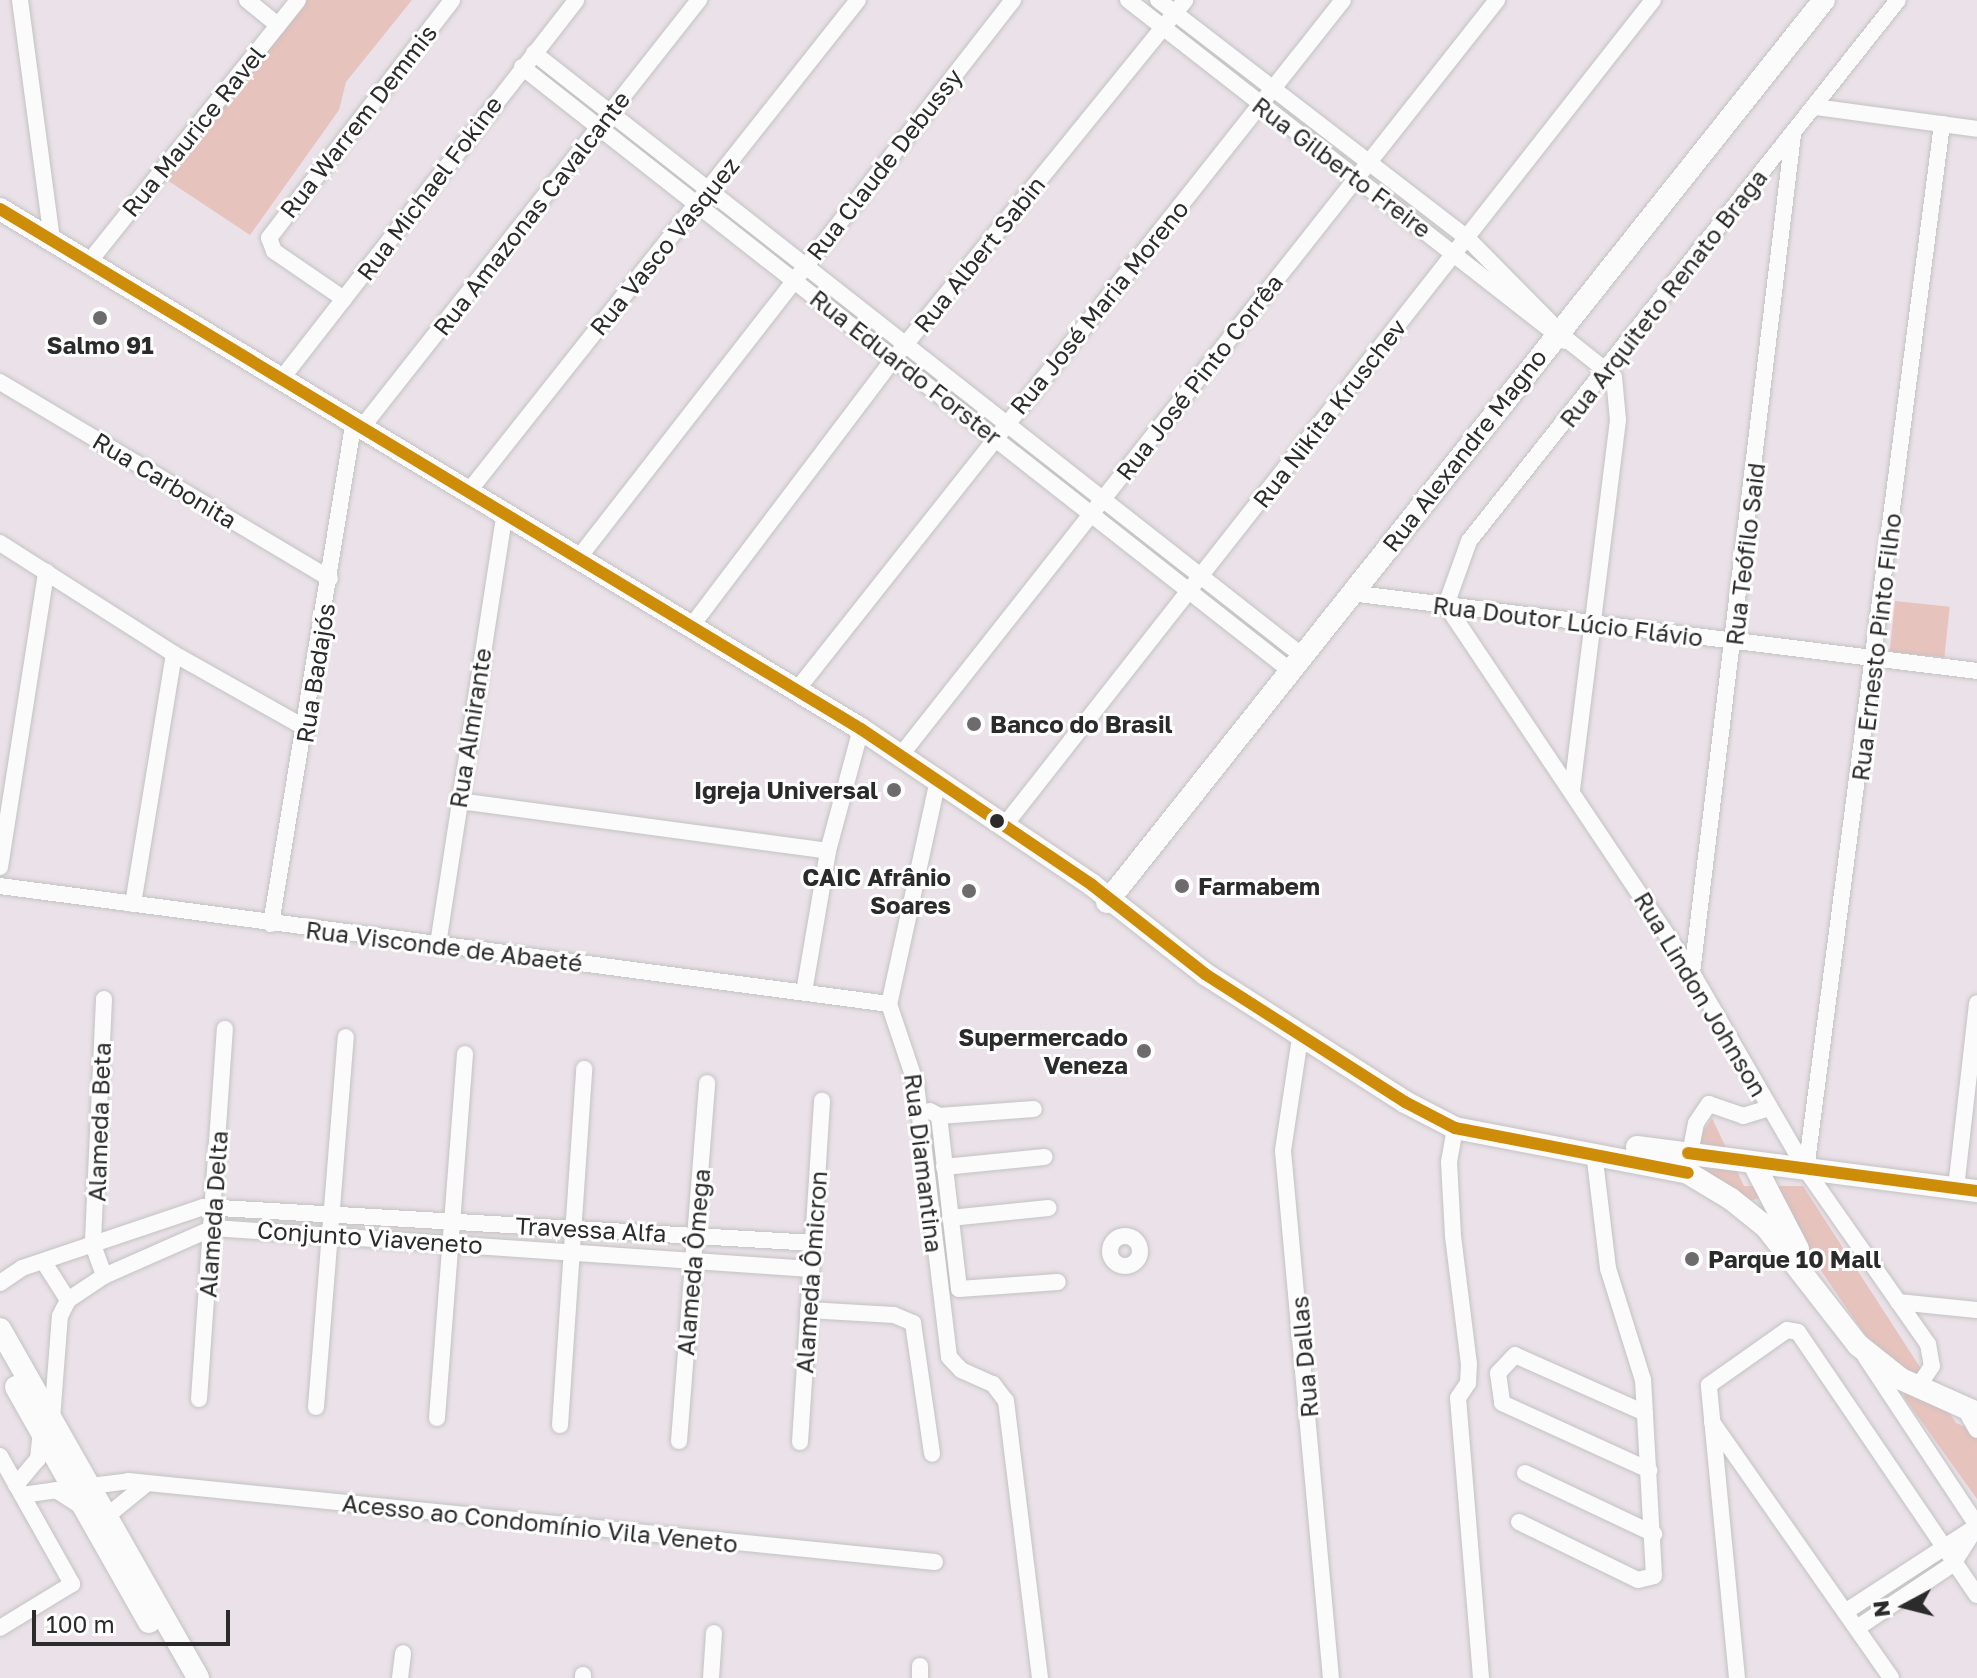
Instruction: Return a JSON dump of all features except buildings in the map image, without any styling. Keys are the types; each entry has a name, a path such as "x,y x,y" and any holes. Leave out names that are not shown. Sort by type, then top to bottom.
{"main road":[{"name":"Rua Alexandre Magno","path":"1111,896 1294,661 1561,336 1824,0"},
{"path":"0,209 580,556 690,628 861,729 1241,983 1459,1116 1688,1163 1766,1227 1822,1292"},
{"path":"1111,896 1300,1038 1455,1128 1594,1153 1688,1163 1754,1164 1967,1190"},
{"path":"1754,1164 1822,1292 1858,1345 1918,1387 1970,1410"},
{"path":"0,1329 84,1508 181,1678"},
{"path":"0,1358 90,1486 198,1678"}],"street":[{"path":"20,0 52,240"},
{"path":"247,0 278,25"},
{"name":"Rua Maurice Ravel","path":"89,262 298,0"},
{"name":"Rua Warrem Demmis","path":"344,299 269,244 452,0"},
{"name":"Rua Michael Fokine","path":"283,377 576,0"},
{"name":"Rua Amazonas Cavalcante","path":"358,423 699,0"},
{"name":"Rua Vasco Vasquez","path":"469,491 858,0"},
{"name":"Rua Claude Debussy","path":"580,556 1013,0"},
{"name":"Rua Gilberto Freire","path":"1128,0 1354,179 1561,336"},
{"name":"Rua Gilberto Freire","path":"1158,0 1180,7 1273,90 1467,238 1561,336"},
{"name":"Rua José Maria Moreno","path":"796,691 994,437 1343,0"},
{"name":"Rua José Pinto Corrêa","path":"901,755 1497,0"},
{"name":"Rua Nikita Kruschev","path":"1004,826 1653,0"},
{"name":"Rua Arquiteto Renato Braga","path":"1446,605 1469,541 1608,370 1898,0"},
{"name":"Rua Albert Sabin","path":"690,628 892,361 1180,7"},
{"name":"Rua Eduardo Forster","path":"534,53 613,110 905,345 1007,421 1201,575 1294,661"},
{"name":"Rua Eduardo Forster","path":"522,67 1090,514 1189,589 1294,661"},
{"path":"1815,107 1977,129"},
{"name":"Rua Ernesto Pinto Filho","path":"1806,1170 1875,659 1942,124"},
{"name":"Rua Teófilo Said","path":"1692,973 1735,644 1793,135"},
{"path":"1561,336 1608,370 1617,386 1618,420 1572,790"},
{"name":"Rua Carbonita","path":"0,382 330,579"},
{"name":"Rua Badajós","path":"271,924 358,423"},
{"name":"Rua Almirante","path":"438,944 505,512"},
{"path":"0,543 174,654 307,729"},
{"path":"0,867 46,572"},
{"name":"Rua Doutor Lúcio Flávio","path":"1350,593 1735,644 1977,671"},
{"name":"Rua Lindon Johnson","path":"1446,605 1692,973 1806,1170 1932,1355 1918,1387"},
{"path":"133,904 174,654"},
{"path":"804,992 828,851 861,729"},
{"path":"889,1004 938,780"},
{"path":"459,801 828,851"},
{"name":"Rua Visconde de Abaeté","path":"0,886 889,1004"},
{"name":"Alameda Beta","path":"93,1245 104,999"},
{"path":"1967,1190 1977,1003"},
{"name":"Rua Diamantina","path":"889,1004 907,1046 919,1110 942,1315 955,1366 993,1384 1006,1401 1040,1678"},
{"name":"Alameda Delta","path":"199,1399 225,1029"},
{"path":"316,1407 346,1037"},
{"name":"Rua Dallas","path":"1300,1038 1282,1139 1331,1678"},
{"path":"437,1418 465,1054"},
{"path":"560,1425 577,1227 584,1069"},
{"name":"Alameda Ômega","path":"679,1441 707,1083"},
{"name":"Alameda Ômicron","path":"800,1442 822,1101"},
{"path":"1688,1163 1709,1104 1743,1116 1770,1108"},
{"path":"919,1110 939,1116 1034,1109"},
{"path":"939,1116 959,1289 1058,1282"},
{"path":"1455,1128 1449,1162 1453,1236 1469,1364 1468,1383 1458,1398 1481,1678"},
{"path":"1519,1522 1638,1580 1656,1570 1639,1355 1608,1268 1594,1153"},
{"path":"944,1167 1045,1157"},
{"name":"Travessa Alfa","path":"0,1283 22,1268 45,1264 93,1245 214,1207 814,1243"},
{"path":"950,1218 1048,1208"},
{"name":"Conjunto Viaveneto","path":"68,1300 104,1276 150,1253 213,1228 693,1258 811,1269"},
{"path":"137,1231 150,1253"},
{"path":"93,1245 104,1276"},
{"path":"19,1490 38,1459 46,1425 60,1316 68,1300 45,1264"},
{"path":"1898,1302 1977,1310"},
{"path":"808,1310 894,1315 913,1323 932,1454"},
{"path":"1737,1678 1709,1385 1716,1375 1779,1334 1798,1332 1977,1595"},
{"path":"1858,1345 1977,1526"},
{"path":"1645,1413 1515,1355 1498,1373 1502,1403 1649,1470"},
{"path":"1970,1410 1977,1430"},
{"path":"1711,1421 1891,1678"},
{"path":"0,1456 72,1584 0,1628"},
{"path":"38,1459 56,1490 84,1508"},
{"path":"1525,1473 1654,1534"},
{"name":"Acesso ao Condomínio Vila Veneto","path":"90,1486 113,1480 935,1562"},
{"path":"107,1516 145,1485"},
{"path":"19,1490 56,1490"},
{"path":"1845,1612 1941,1546 1977,1526"},
{"path":"1857,1628 1953,1564 1977,1526"},
{"path":"711,1678 714,1633"},
{"path":"400,1678 403,1653"},
{"path":"1735,1658 1748,1678"}],"shaded area":[{"path":"306,0 412,0 346,82 339,110 250,235 164,178"},
{"path":"1895,601 1950,607 1944,657 1890,652"},
{"path":"1712,1118 1744,1186 1803,1186 1956,1423 1977,1432 1977,1499 1904,1397 1907,1381 1863,1332 1770,1196 1743,1202 1705,1175 1698,1139"}],"transit line":[{"path":"0,209 861,729 1092,885 1205,974 1405,1102 1455,1128 1688,1173"},
{"path":"1688,1153 1977,1191"}],"place":[{"name":"Salmo 91","path":"100,318"},
{"name":"Banco do Brasil","path":"974,724"},
{"name":"Igreja Universal","path":"894,790"},
{"name":"Farmabem","path":"1182,886"},
{"name":"CAIC Afrânio Soares","path":"969,891"},
{"name":"Supermercado Veneza","path":"1144,1051"},
{"name":"Parque 10 Mall","path":"1692,1259"}]}
